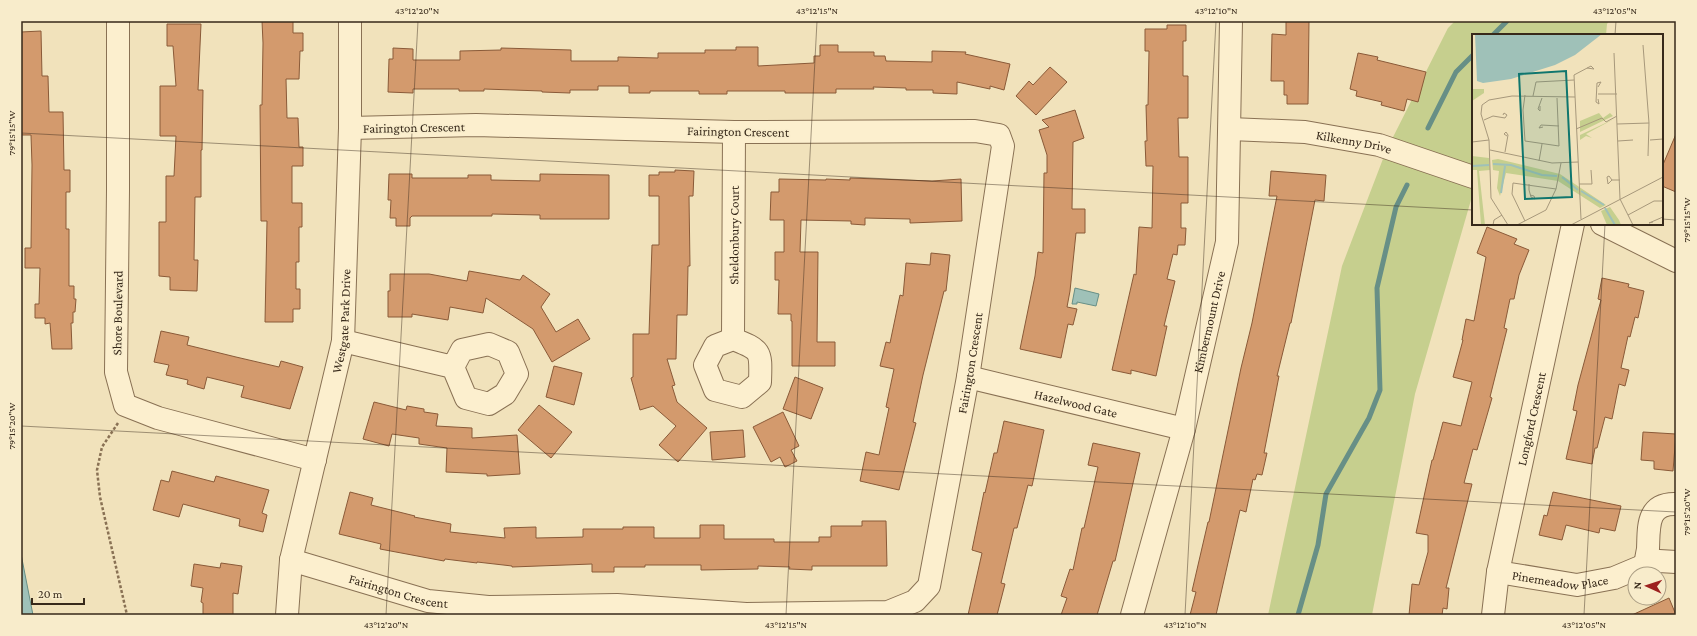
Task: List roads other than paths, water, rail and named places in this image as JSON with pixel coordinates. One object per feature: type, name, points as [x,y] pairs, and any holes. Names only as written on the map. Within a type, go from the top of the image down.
[{"type":"street","name":"Shore Boulevard","points":[[118,21],[116,372],[125,405],[158,418],[315,460]]},
{"type":"street","name":"Westgate Park Drive","points":[[287,615],[291,560],[343,341],[350,128],[350,21]]},
{"type":"street","name":"Kimbermount Drive","points":[[1132,615],[1184,429],[1227,242],[1231,21]]},
{"type":"street","name":"Fairington Crescent","points":[[291,560],[428,601],[488,607],[617,605],[746,614],[888,612],[915,601],[929,586],[968,377],[1003,146],[998,135],[976,131],[734,132],[476,125],[350,128]]},
{"type":"street","name":"Kilkenny Drive","points":[[1230,129],[1305,132],[1379,145],[1472,177]]},
{"type":"street","name":"Sheldonbury Court","points":[[732,340],[734,132]]},
{"type":"street","name":"Longford Crescent","points":[[1493,615],[1498,572],[1573,225]]},
{"type":"street","points":[[1604,225],[1676,261]]},
{"type":"street","points":[[343,341],[453,367]]},
{"type":"street","name":"Hazelwood Gate","points":[[968,377],[1184,429]]},
{"type":"street","points":[[1645,565],[1648,550],[1647,535],[1649,520],[1655,511],[1669,504],[1676,504]]},
{"type":"street","name":"Pinemeadow Place","points":[[1498,572],[1577,585],[1614,578],[1645,565],[1659,561],[1676,562]]},
{"type":"water","points":[[1075,288],[1099,294],[1096,306],[1077,302],[1077,304],[1072,304]]},
{"type":"water","points":[[21,554],[33,615],[21,615]]},
{"type":"waterway","points":[[1494,34],[1507,21]]},
{"type":"waterway","points":[[1428,128],[1456,72],[1472,56]]},
{"type":"waterway","points":[[1298,615],[1318,545],[1326,494],[1369,418],[1380,390],[1377,288],[1396,207],[1407,185]]}]
